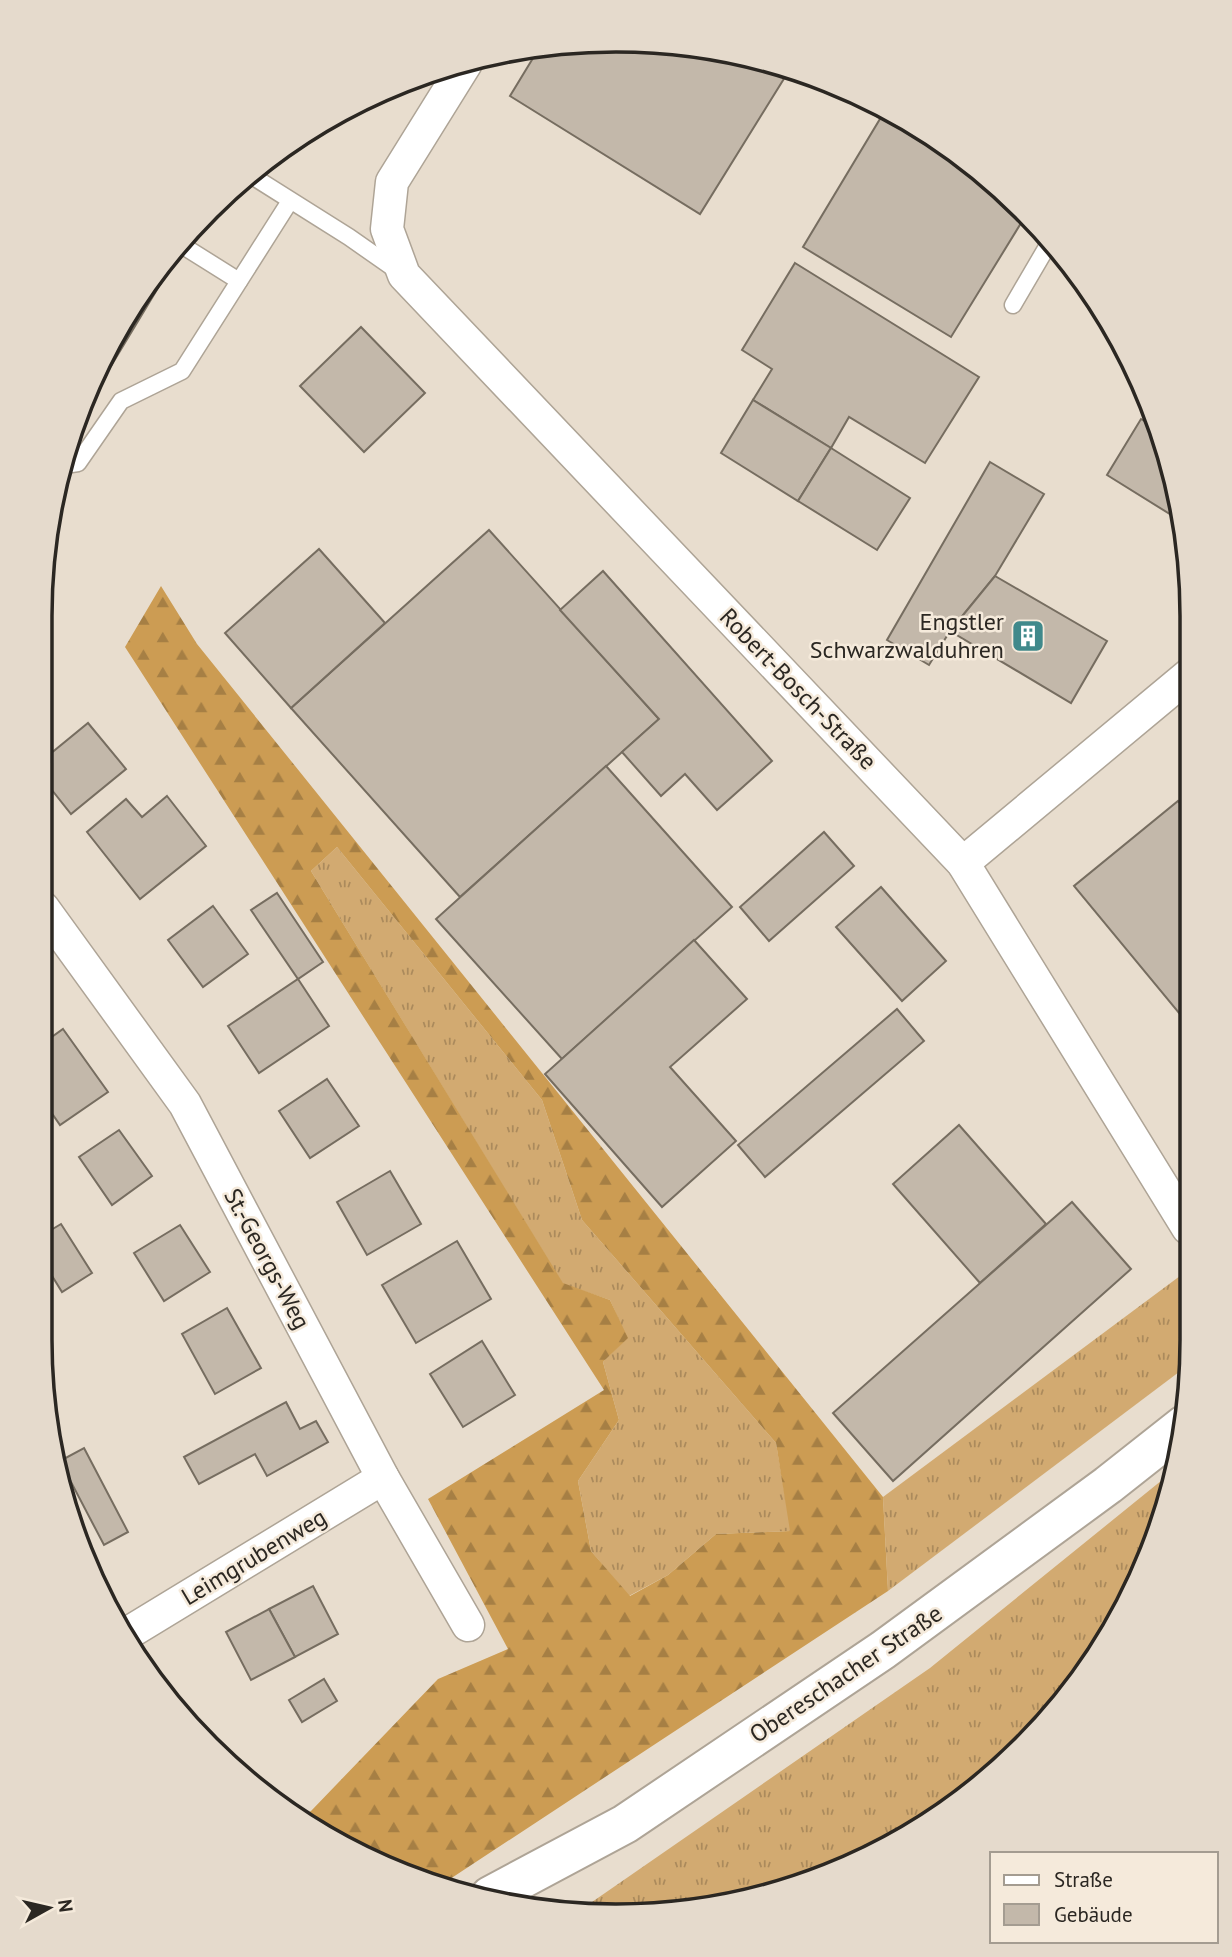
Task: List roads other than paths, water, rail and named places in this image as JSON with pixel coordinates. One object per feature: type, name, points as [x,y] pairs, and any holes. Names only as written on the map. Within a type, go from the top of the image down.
[{"type":"main road","name":"Obereschacher Straße","points":[[498,1892],[625,1824],[883,1650],[1172,1435]]},
{"type":"street","name":"Robert-Bosch-Straße","points":[[458,75],[392,182],[387,229],[404,275],[963,863],[1180,1215]]},
{"type":"street","points":[[963,863],[1180,682]]},
{"type":"street","name":"St.-Georgs-Weg","points":[[52,920],[185,1104],[383,1478],[468,1625]]},
{"type":"street","name":"Leimgrubenweg","points":[[133,1630],[383,1478]]},
{"type":"lane","points":[[259,180],[404,275]]},
{"type":"lane","points":[[74,464],[78,463],[121,401],[181,371],[290,201]]},
{"type":"lane","points":[[188,249],[239,281]]},
{"type":"lane","points":[[1013,305],[1045,250]]},
{"type":"place","name":"Engstler Schwarzwalduhren","points":[[1028,636]]}]
